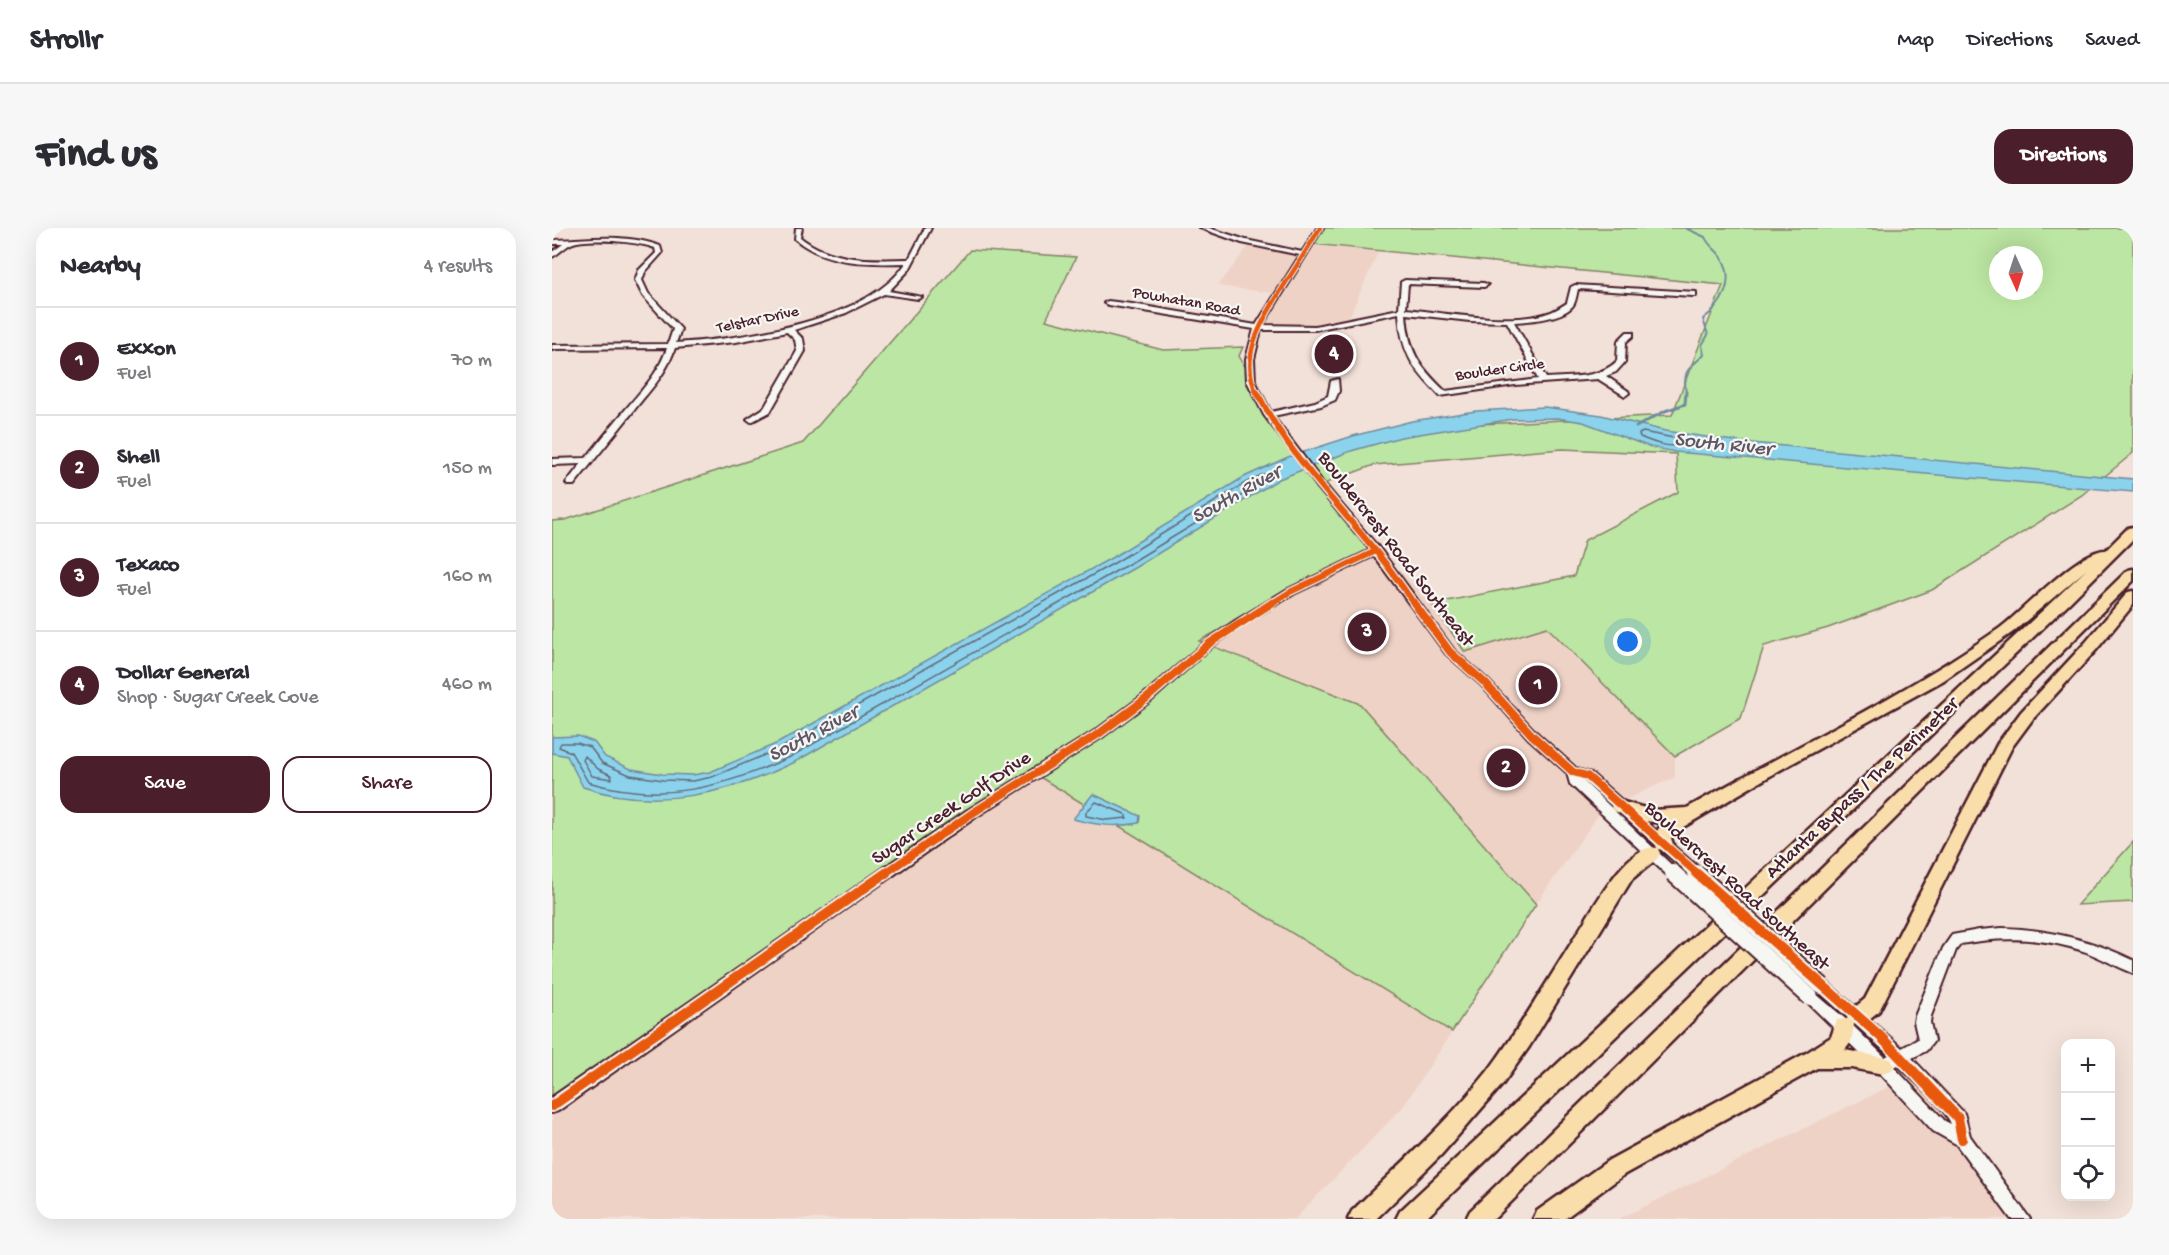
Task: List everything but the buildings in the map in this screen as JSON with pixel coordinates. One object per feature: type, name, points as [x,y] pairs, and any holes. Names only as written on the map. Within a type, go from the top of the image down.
[{"type":"highway","points":[[1360,1219],[1456,1124],[1494,1079],[1521,1041],[1625,874],[1658,849],[1666,829],[1774,766],[1938,677],[2008,629],[2080,567],[2126,538]]},
{"type":"highway","name":"Atlanta Bypass / The Perimeter","points":[[1408,1219],[2065,599],[2126,538]]},
{"type":"highway","name":"Atlanta Bypass / The Perimeter","points":[[1478,1219],[2133,573]]},
{"type":"highway","points":[[1545,1219],[1617,1167],[1814,1059],[1840,1042],[1851,1022],[1875,1000],[2017,726],[2104,631],[2133,594]]},
{"type":"highway","points":[[1620,807],[1642,816],[1656,817],[1693,813]]},
{"type":"highway","points":[[1814,1059],[1892,1061]]},
{"type":"street","points":[[799,228],[797,238],[801,242],[829,254],[862,261],[910,261]]},
{"type":"street","name":"Telstar Drive","points":[[552,346],[671,346],[725,343],[790,330],[824,319],[883,292],[896,282],[928,228]]},
{"type":"street","points":[[1203,228],[1244,242],[1303,254]]},
{"type":"street","name":"Bouldercrest Road Southeast","points":[[1320,228],[1258,328],[1250,359],[1251,381],[1268,415],[1321,486],[1376,551],[1449,652],[1485,683],[1533,735],[1573,772],[1587,776],[1620,807],[1658,849],[1673,873],[1810,997],[1851,1022]]},
{"type":"street","points":[[552,242],[632,241],[658,246],[658,253],[640,274],[640,291],[672,319],[677,329],[653,384],[571,483]]},
{"type":"street","points":[[552,255],[570,242]]},
{"type":"street","points":[[1401,311],[1405,282],[1484,285]]},
{"type":"street","name":"Powhatan Road","points":[[1108,303],[1170,312],[1240,327],[1314,328],[1366,316],[1401,311],[1510,321],[1538,317],[1561,310],[1573,300],[1575,287],[1693,294]]},
{"type":"street","points":[[883,292],[918,297]]},
{"type":"street","name":"Boulder Circle","points":[[1401,311],[1416,366],[1443,394],[1543,380],[1600,376]]},
{"type":"street","points":[[1510,321],[1543,380]]},
{"type":"street","points":[[751,419],[767,410],[801,351],[799,339],[790,330]]},
{"type":"street","points":[[1600,376],[1613,370],[1622,362],[1622,342],[1630,334]]},
{"type":"street","points":[[1600,376],[1625,393]]},
{"type":"street","points":[[1268,415],[1318,404],[1332,398],[1335,381]]},
{"type":"street","points":[[552,462],[588,461]]},
{"type":"street","name":"Sugar Creek Golf Drive","points":[[552,1106],[971,814],[1100,733],[1147,698],[1210,643],[1239,623],[1290,592],[1376,551]]},
{"type":"street","name":"Bouldercrest Road Southeast","points":[[1573,772],[1574,781],[1658,849],[1688,866],[1822,986],[1851,1022],[1892,1061],[1939,1126],[1962,1139],[2021,1219]]},
{"type":"street","points":[[1892,1061],[1920,1047],[1926,1041],[1923,1016],[1950,948],[1957,939],[1993,934],[2030,935],[2064,940],[2099,950],[2133,967]]},
{"type":"shaded area","points":[[1250,244],[1305,254],[1312,244],[1379,250],[1347,322],[1312,329],[1260,329],[1279,294],[1218,286]]},
{"type":"shaded area","points":[[1376,546],[1432,604],[1465,652],[1547,627],[1675,756],[1675,777],[1601,811],[1536,904],[1360,704],[1198,641]]},
{"type":"shaded area","points":[[1035,774],[1452,1032],[1402,1108],[1295,1219],[552,1219],[552,1106]]},
{"type":"shaded area","points":[[1909,1077],[1946,1098],[2014,1219],[1619,1219]]},
{"type":"green space","points":[[1323,228],[2133,228],[2133,453],[2082,495],[1932,590],[1828,628],[1764,646],[1741,718],[1675,756],[1547,627],[1465,652],[1432,604],[1574,576],[1585,540],[1678,492],[1676,454],[1562,449],[1374,465],[1326,483],[1376,546],[1199,641],[1360,704],[1536,904],[1452,1032],[1035,774],[552,1106],[552,521],[565,520],[803,443],[970,250],[1076,257],[1046,320],[1163,350],[1243,347],[1239,356],[1295,455],[1394,428],[1672,415],[1723,285],[1312,244]]},
{"type":"green space","points":[[2133,842],[2133,902],[2077,905]]},
{"type":"water","name":"South River","points":[[1545,407],[1601,415],[1665,431],[1741,442],[2133,479],[2133,492],[1675,452],[1650,447],[1583,422],[1557,418],[1513,419],[1401,437],[1351,451],[1279,479],[1136,567],[793,763],[768,774],[717,791],[690,796],[636,798],[583,787],[567,756],[552,753],[552,737],[578,736],[594,742],[605,757],[631,769],[662,774],[693,775],[710,772],[778,743],[1113,557],[1244,477],[1288,457],[1353,436],[1412,421],[1476,411]]},
{"type":"water","points":[[1093,794],[1140,816],[1139,823],[1106,825],[1073,819]]},
{"type":"waterway","points":[[1685,228],[1705,237],[1721,257],[1728,277],[1721,300],[1703,319],[1708,335],[1702,345],[1704,355],[1686,375],[1686,393]]},
{"type":"waterway","points":[[1636,427],[1665,411],[1685,404],[1686,393]]},
{"type":"cycle path","points":[[1320,228],[1258,328],[1250,359],[1251,381],[1268,415],[1321,486],[1376,551],[1450,652],[1485,683],[1532,735],[1573,772],[1587,776],[1880,1036],[1958,1118],[1962,1139]]},
{"type":"cycle path","points":[[552,1106],[971,814],[1100,733],[1147,698],[1210,643],[1239,623],[1290,592],[1376,551]]},
{"type":"place","name":"Dollar General","points":[[1334,354]]},
{"type":"place","name":"Texaco","points":[[1367,632]]},
{"type":"place","name":"Exxon","points":[[1538,685]]},
{"type":"place","name":"Shell","points":[[1506,768]]}]
